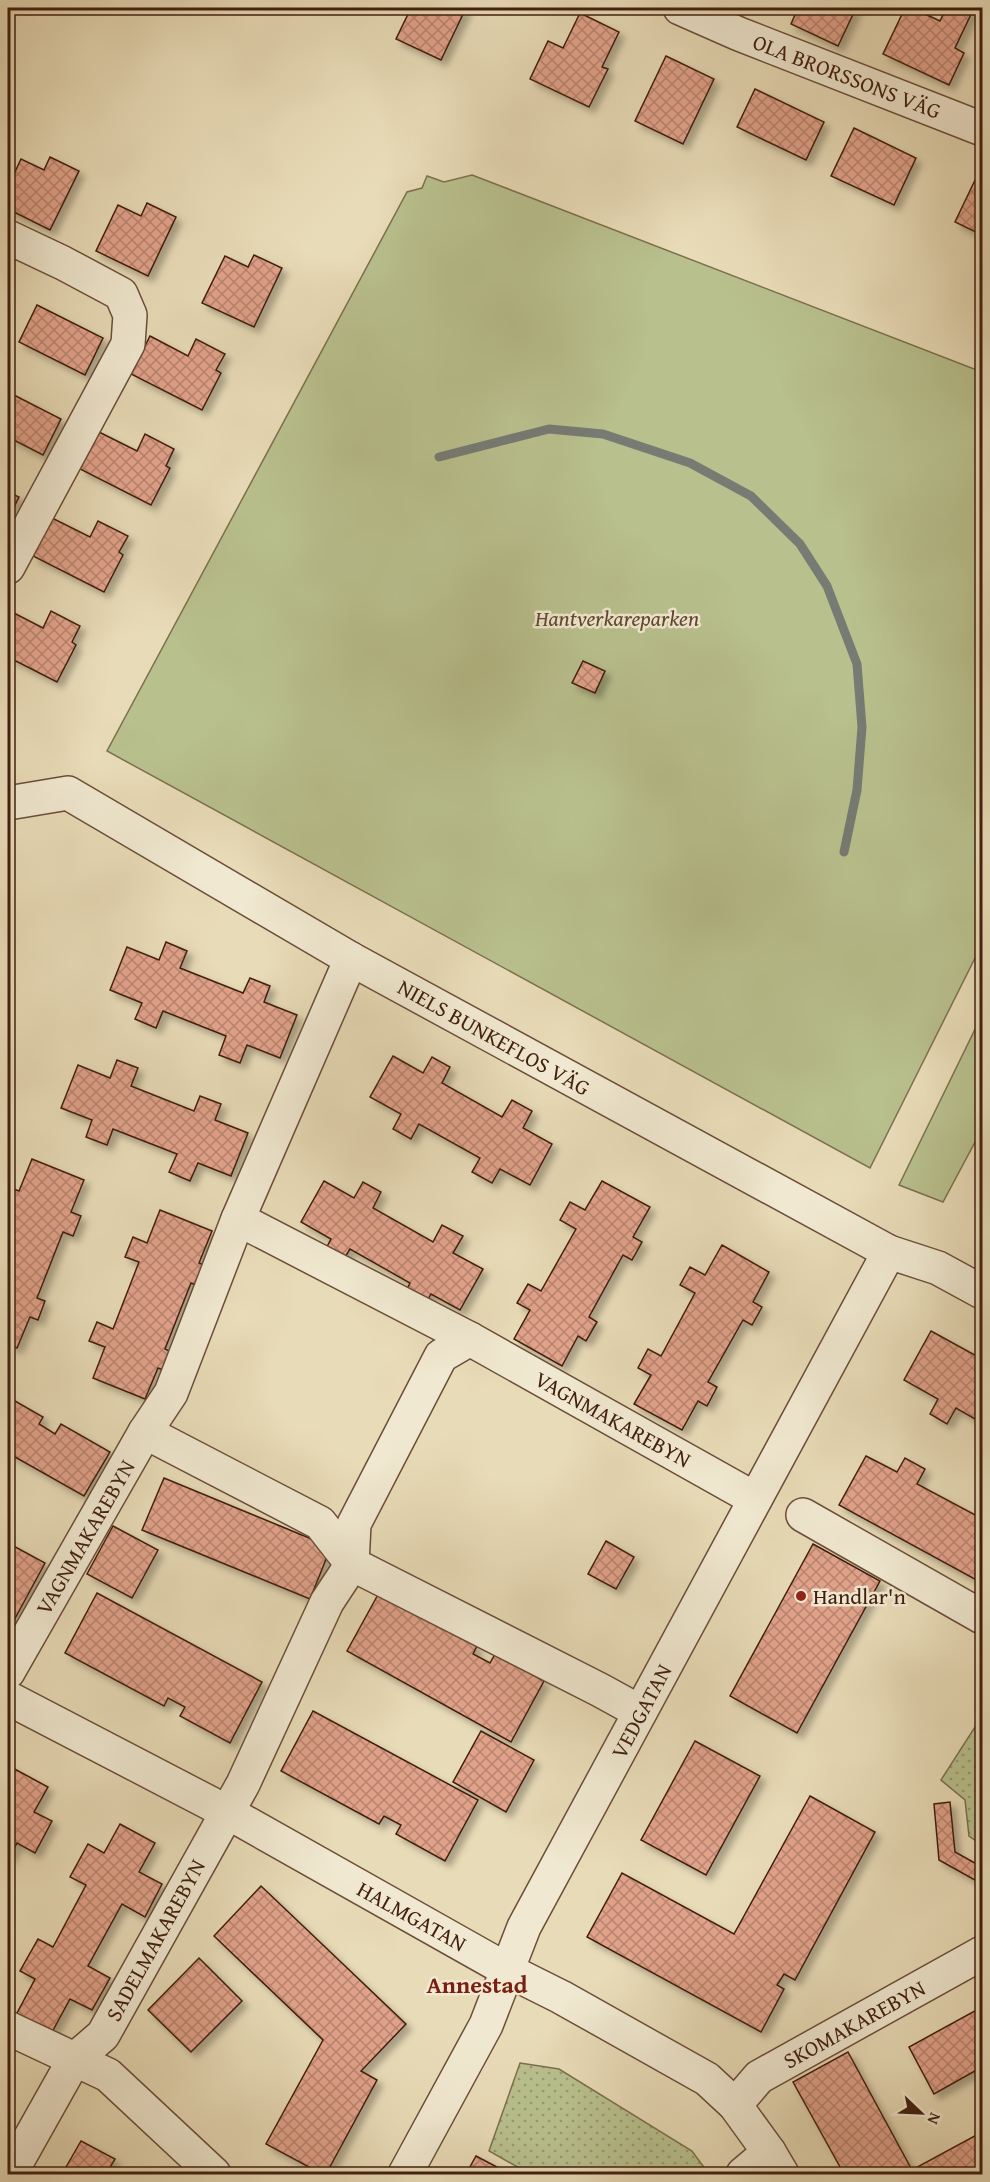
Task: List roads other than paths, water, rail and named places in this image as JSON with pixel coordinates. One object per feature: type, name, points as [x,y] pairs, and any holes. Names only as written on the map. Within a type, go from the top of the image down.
[{"type":"street","name":"OLA BRORSSONS VÄG","points":[[680,8],[739,34],[982,129]]},
{"type":"street","points":[[8,237],[121,294],[130,315],[128,344],[8,567]]},
{"type":"street","name":"NIELS BUNKEFLOS VÄG","points":[[8,803],[68,793],[351,959],[889,1252],[938,1268],[982,1292]]},
{"type":"street","name":"VAGNMAKAREBYN","points":[[8,1672],[145,1432],[171,1393],[238,1219],[351,959]]},
{"type":"street","name":"VAGNMAKAREBYN","points":[[238,1219],[470,1339],[755,1499]]},
{"type":"street","name":"VEDGATAN","points":[[405,2175],[486,2025],[509,1971],[524,1927],[889,1252]]},
{"type":"street","points":[[227,1812],[243,1784],[327,1602],[352,1564],[354,1524],[441,1356],[470,1339]]},
{"type":"street","name":"VAGNMAKAREBYN","points":[[145,1432],[320,1522],[352,1564],[640,1712]]},
{"type":"street","points":[[803,1515],[982,1617]]},
{"type":"street","name":"HALMGATAN","points":[[8,1698],[227,1812],[509,1971],[561,1997],[707,2079],[735,2105],[775,2163]]},
{"type":"street","name":"SADELMAKAREBYN","points":[[10,2175],[74,2060],[103,2036],[227,1812]]},
{"type":"street","name":"SKOMAKAREBYN","points":[[735,2105],[759,2077],[982,1953]]},
{"type":"street","points":[[8,2028],[108,2075],[214,2175]]},
{"type":"street","points":[[743,2175],[775,2163]]},
{"type":"waterway","points":[[439,457],[549,429],[603,434],[690,463],[751,496],[800,544],[827,586],[857,664],[862,727],[857,790],[844,852]]},
{"type":"place","name":"Handlar'n","points":[[801,1596]]},
{"type":"district","name":"Annestad","points":[[477,1984]]},
{"type":"park label","name":"Hantverkareparken","points":[[617,618]]}]
